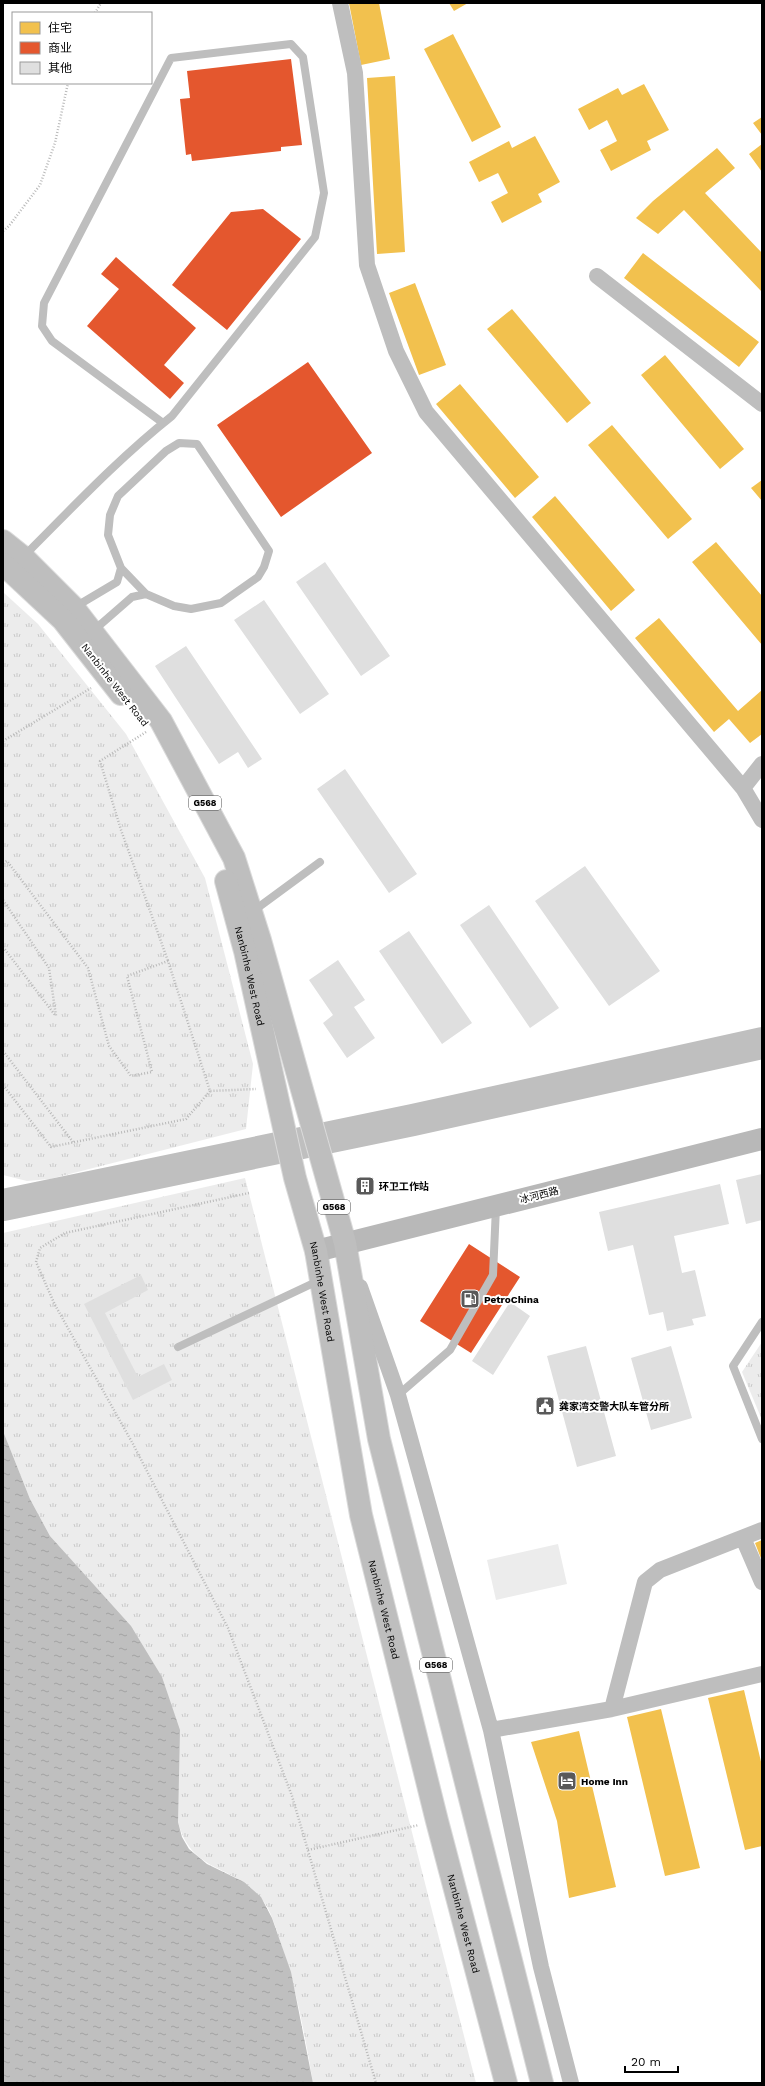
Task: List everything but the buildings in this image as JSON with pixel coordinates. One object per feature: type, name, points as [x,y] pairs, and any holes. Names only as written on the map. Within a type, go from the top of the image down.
[{"type":"highway","name":"Nanbinhe West Road","points":[[3,541],[13,561],[63,620],[150,730],[221,863],[245,951],[295,1178],[316,1251],[361,1515],[437,1821],[506,2083]]},
{"type":"highway","name":"Nanbinhe West Road","points":[[13,561],[73,607],[161,721],[234,858],[345,1243],[379,1439],[542,2083]]},
{"type":"main road","name":"冰河西路","points":[[316,1251],[762,1139]]},
{"type":"street","points":[[340,3],[355,73],[368,265],[396,351],[426,412],[743,788],[762,820]]},
{"type":"street","points":[[597,276],[762,404]]},
{"type":"street","points":[[743,788],[762,764]]},
{"type":"street","name":"Nanbinhe West Road","points":[[345,1243],[398,1395],[491,1730],[541,1967],[571,2083]]},
{"type":"street","points":[[612,1709],[645,1582],[660,1570],[762,1530]]},
{"type":"street","points":[[742,1538],[762,1582]]},
{"type":"street","points":[[491,1730],[612,1709],[762,1674]]},
{"type":"lane","points":[[13,561],[139,442],[172,416],[315,237],[324,193],[303,57],[291,44],[171,58],[44,303],[42,326],[52,341],[163,423]]},
{"type":"lane","points":[[178,443],[197,444],[269,551],[264,566],[258,577],[221,603],[191,609],[174,606],[146,594],[122,568],[108,535],[110,515],[118,496],[166,451],[178,443]]},
{"type":"lane","points":[[73,607],[118,582],[122,568]]},
{"type":"lane","points":[[92,631],[132,597],[146,594]]},
{"type":"lane","points":[[251,913],[320,862]]},
{"type":"lane","points":[[398,1395],[450,1350],[493,1275],[496,1206]]},
{"type":"lane","points":[[178,1347],[321,1280]]},
{"type":"lane","points":[[762,1322],[733,1366],[762,1439]]},
{"type":"path","points":[[96,12],[101,3]]},
{"type":"path","points":[[3,231],[9,226],[40,185],[55,143],[68,84]]},
{"type":"path","points":[[3,741],[109,678]]},
{"type":"path","points":[[150,730],[100,761],[121,830],[168,961],[210,1091]]},
{"type":"path","points":[[3,863],[7,861],[88,968],[109,1046],[131,1076],[152,1072],[128,976],[168,961]]},
{"type":"path","points":[[3,900],[49,968],[56,1016],[3,947]]},
{"type":"path","points":[[3,1051],[73,1142]]},
{"type":"path","points":[[3,1085],[51,1147],[186,1119],[210,1091],[274,1088]]},
{"type":"path","points":[[249,1193],[65,1233],[40,1248],[36,1262],[55,1305],[132,1444],[228,1628],[292,1796],[376,2083]]},
{"type":"path","points":[[308,1850],[437,1821]]},
{"type":"green space","points":[[3,592],[38,624],[126,734],[205,878],[253,1064],[246,1129],[50,1179],[27,1181],[3,1175]]},
{"type":"green space","points":[[245,1178],[476,2083],[313,2083],[295,1993],[286,1958],[270,1912],[260,1897],[249,1886],[202,1860],[184,1839],[79,1569],[50,1536],[30,1499],[3,1431],[3,1233]]},
{"type":"green space","points":[[762,1342],[762,1420],[742,1372]]},
{"type":"green space","points":[[558,1544],[567,1584],[496,1600],[487,1560]]},
{"type":"water","points":[[3,1431],[30,1499],[50,1536],[131,1626],[162,1677],[180,1730],[178,1822],[182,1837],[189,1849],[207,1864],[244,1882],[261,1897],[272,1918],[291,1972],[313,2083],[3,2083]]},
{"type":"waterway","points":[[3,1205],[413,1120],[762,1043]]},
{"type":"place","name":"环卫工作站","points":[[365,1186]]},
{"type":"place","name":"PetroChina","points":[[470,1299]]},
{"type":"place","name":"龚家湾交警大队车管分所","points":[[545,1406]]},
{"type":"place","name":"Home Inn","points":[[567,1781]]}]
